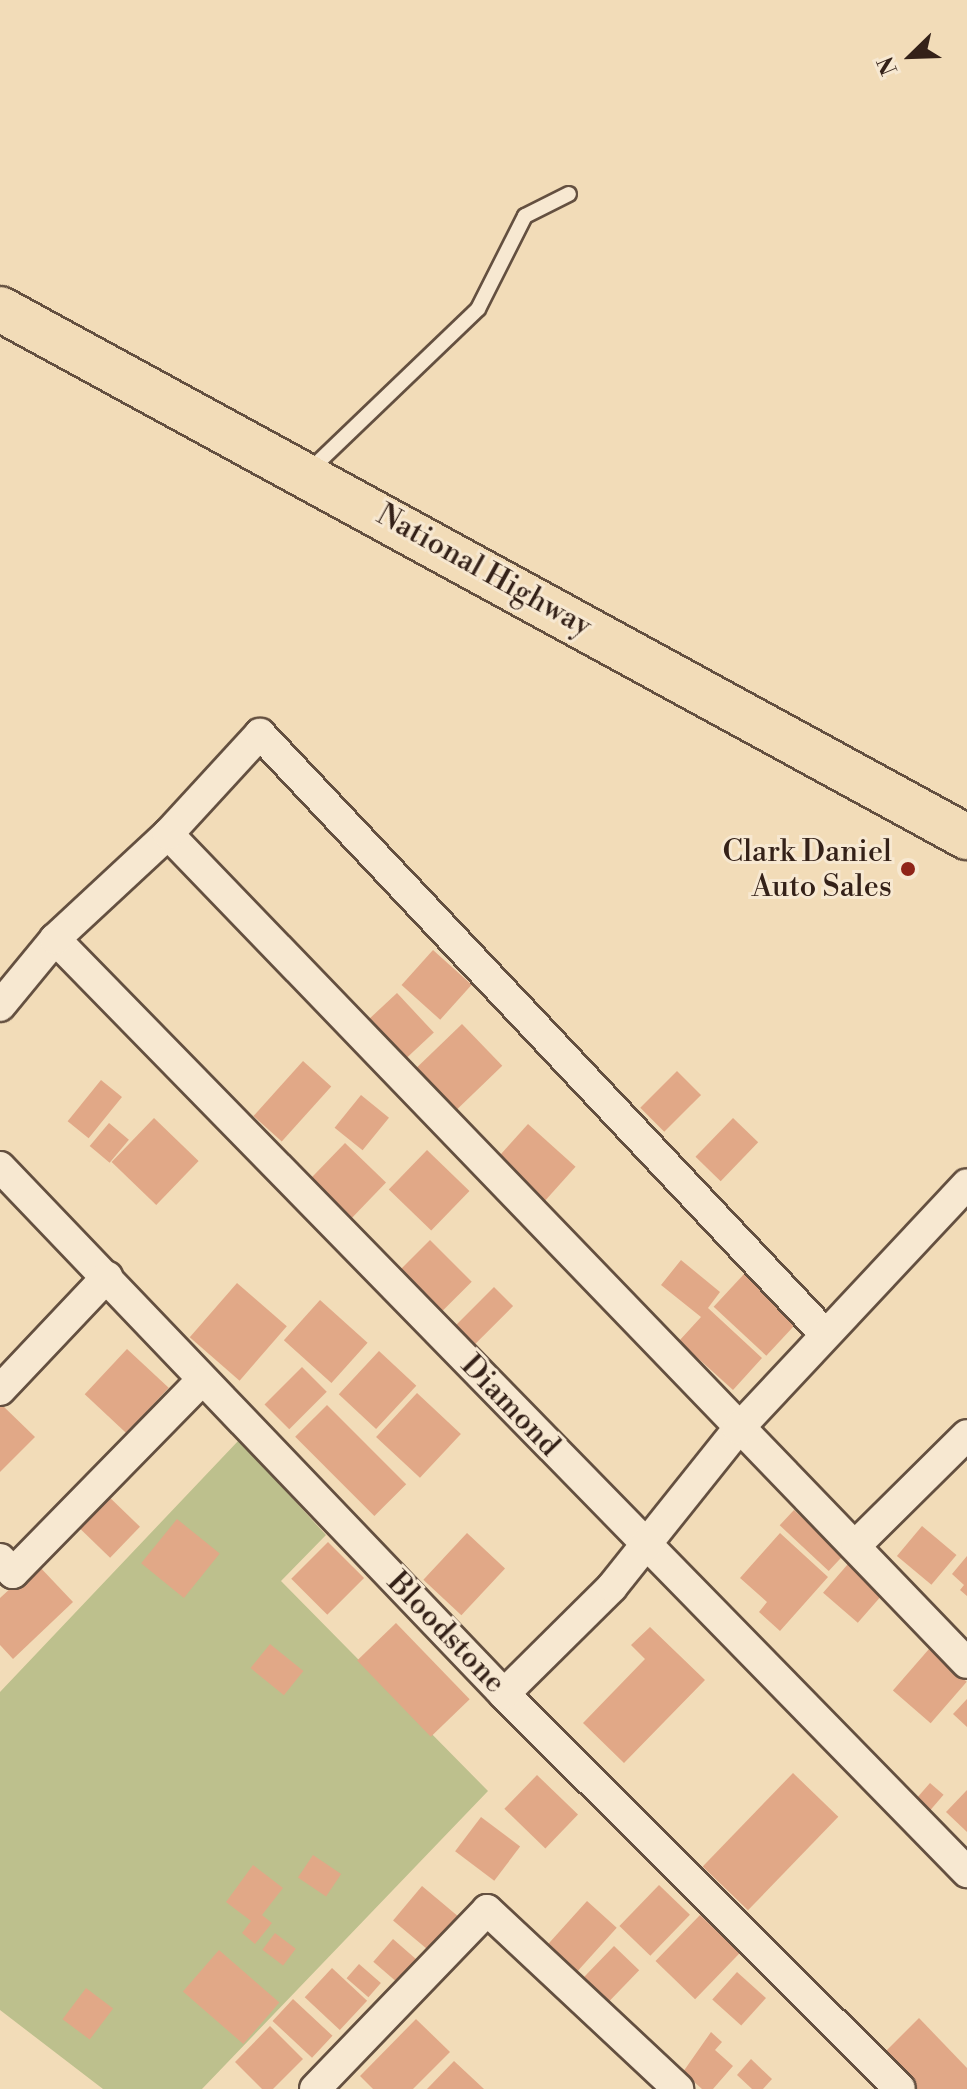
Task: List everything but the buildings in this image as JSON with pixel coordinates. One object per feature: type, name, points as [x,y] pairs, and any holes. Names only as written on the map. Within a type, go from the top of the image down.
[{"type":"main road","name":"National Highway","points":[[0,309],[967,837]]},
{"type":"street","points":[[0,1006],[55,939],[168,834],[260,734],[825,1334]]},
{"type":"street","points":[[168,834],[738,1429],[965,1656]]},
{"type":"street","name":"Diamond","points":[[55,939],[967,1872]]},
{"type":"street","name":"Bloodstone","points":[[0,1167],[504,1694],[900,2089]]},
{"type":"street","points":[[504,1694],[612,1587],[738,1429],[967,1184]]},
{"type":"street","points":[[0,1390],[107,1277]]},
{"type":"street","points":[[0,1559],[13,1573],[202,1380]]},
{"type":"street","points":[[856,1545],[967,1435]]},
{"type":"street","points":[[315,2089],[487,1910],[678,2089]]},
{"type":"lane","points":[[307,474],[478,309],[525,216],[569,194]]},
{"type":"green space","points":[[239,1440],[326,1535],[281,1581],[488,1791],[202,2089],[103,2089],[0,2010],[0,1692]]},
{"type":"place","name":"Clark Daniel Auto Sales","points":[[908,869]]}]
